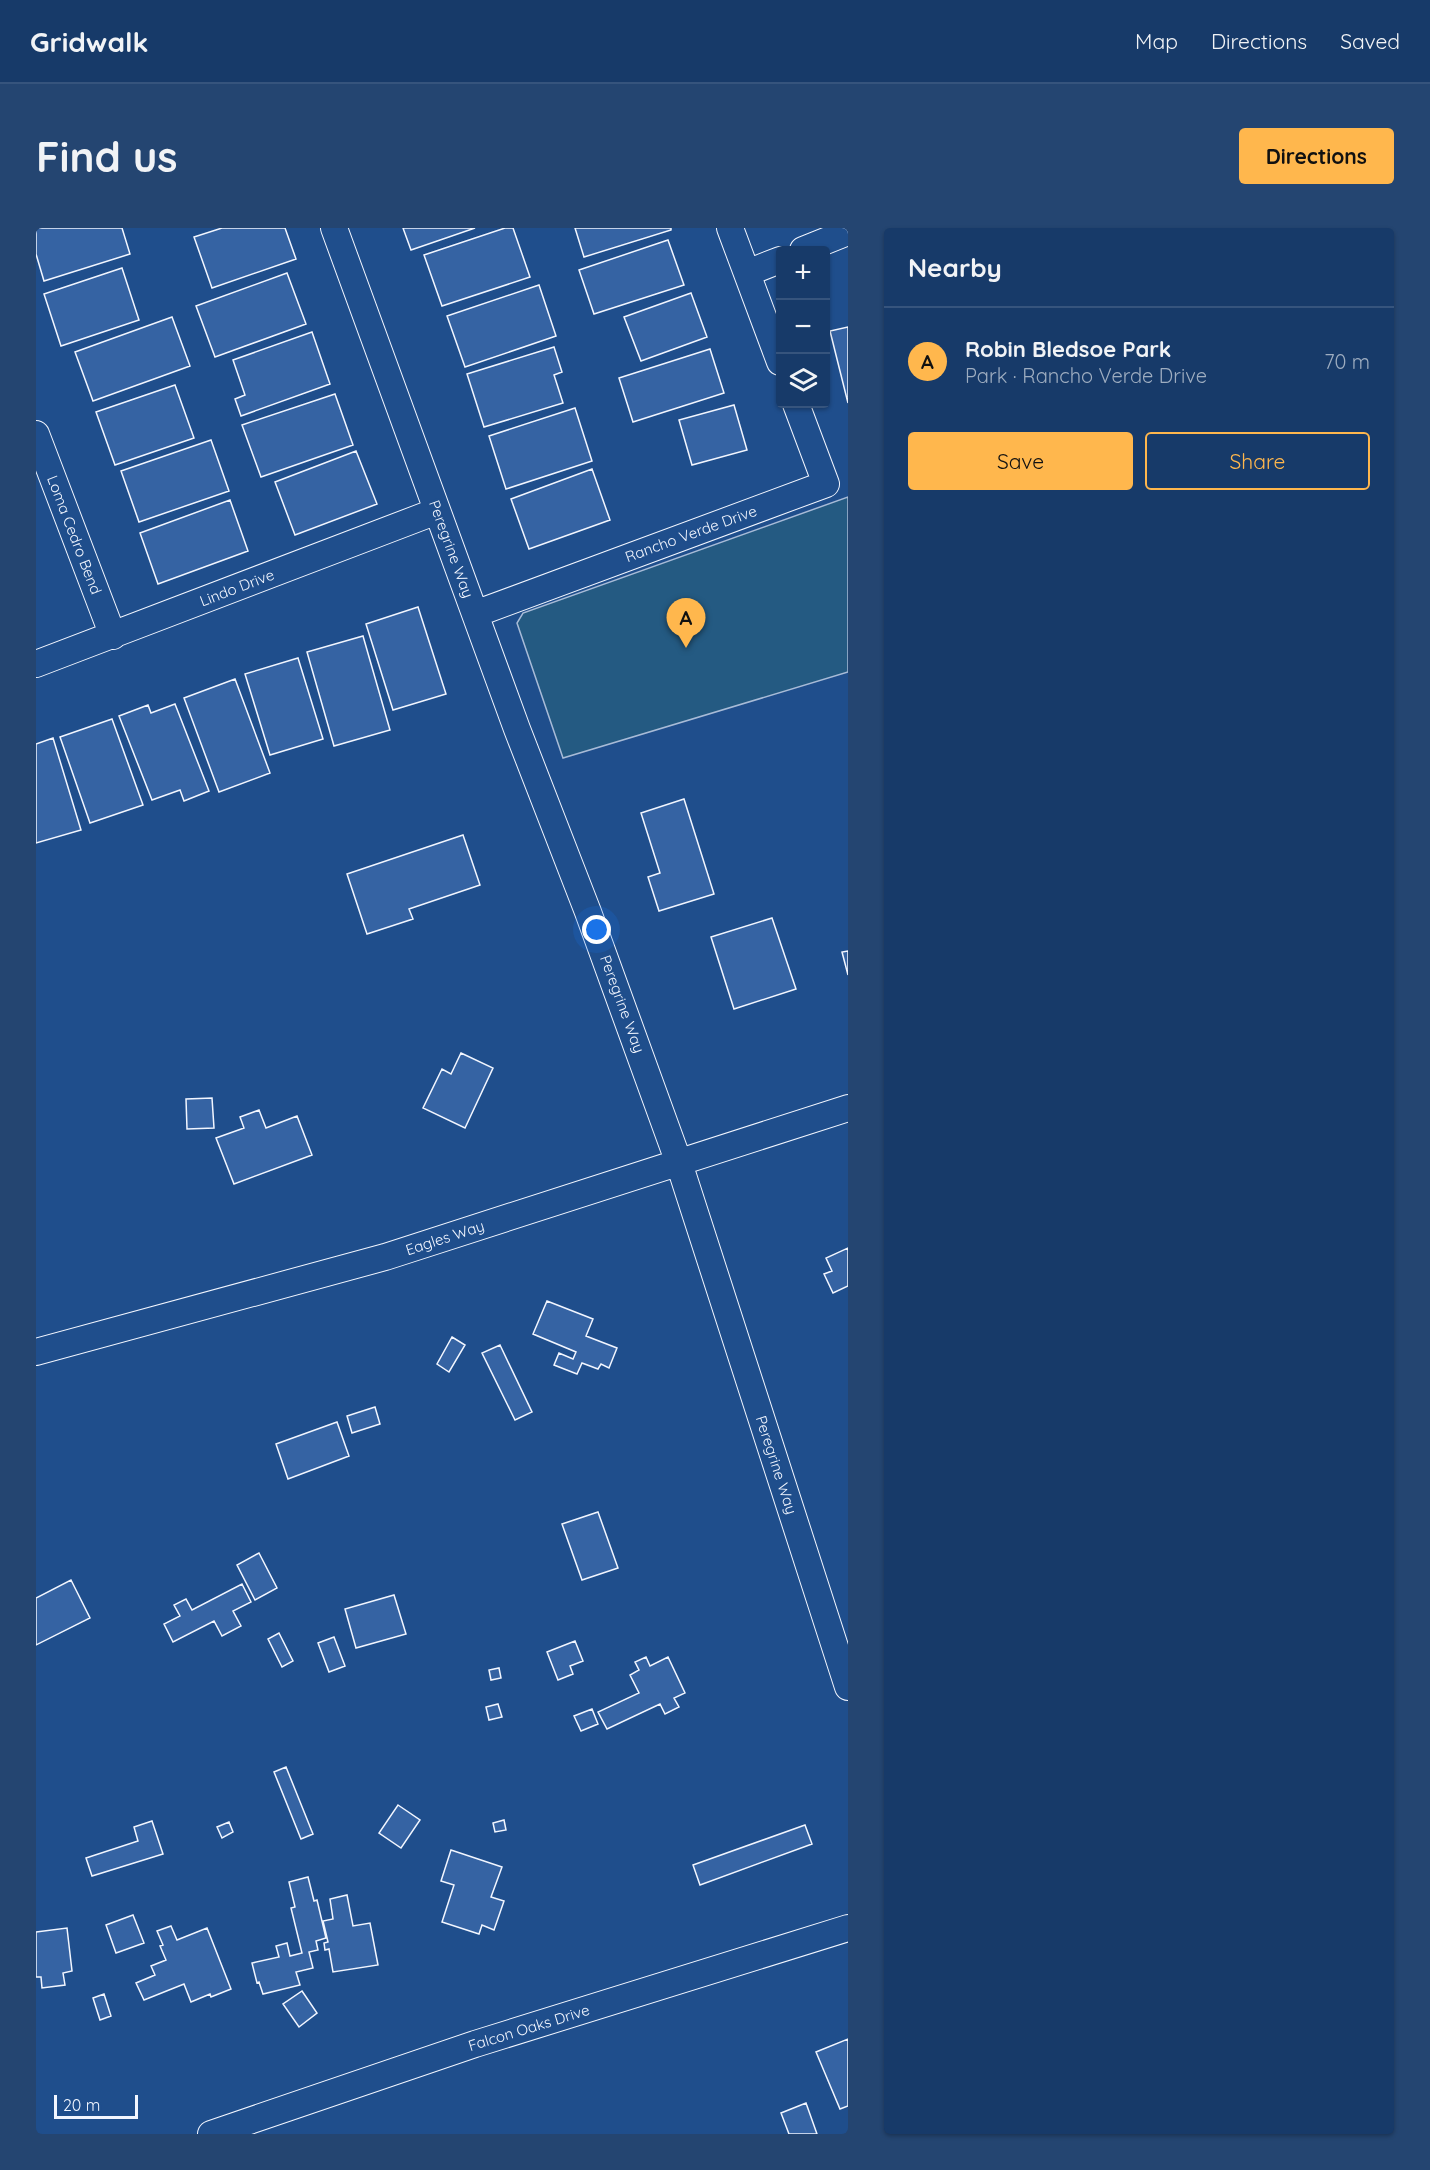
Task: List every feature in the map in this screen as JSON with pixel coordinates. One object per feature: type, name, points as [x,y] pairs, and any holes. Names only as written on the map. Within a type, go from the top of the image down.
[{"type":"street","name":"Peregrine Way","points":[[334,228],[679,1163],[848,1687]]},
{"type":"street","points":[[730,228],[777,354]]},
{"type":"street","points":[[813,246],[848,232]]},
{"type":"street","points":[[747,273],[776,262]]},
{"type":"street","name":"Rancho Verde Drive","points":[[475,614],[826,484],[798,408]]},
{"type":"street","name":"Loma Cedro Bend","points":[[36,434],[113,636]]},
{"type":"street","name":"Lindo Drive","points":[[36,664],[437,511]]},
{"type":"street","name":"Eagles Way","points":[[36,1352],[385,1257],[848,1108]]},
{"type":"street","name":"Falcon Oaks Drive","points":[[211,2134],[475,2044],[848,1928]]},
{"type":"shaded area","points":[[848,497],[848,672],[563,758],[517,623],[523,613]]},
{"type":"building","points":[[36,228],[122,228],[130,254],[44,281],[36,254]]},
{"type":"building","points":[[222,228],[285,228],[296,259],[212,288],[194,237]]},
{"type":"building","points":[[403,228],[475,228],[411,250]]},
{"type":"building","points":[[505,228],[513,228],[530,277],[442,306],[424,255]]},
{"type":"building","points":[[575,228],[671,228],[671,230],[584,257]]},
{"type":"building","points":[[668,240],[684,285],[594,314],[579,270]]},
{"type":"building","points":[[122,268],[139,320],[61,346],[44,294]]},
{"type":"building","points":[[287,273],[306,324],[215,357],[196,306]]},
{"type":"building","points":[[539,285],[556,336],[465,367],[447,316]]},
{"type":"building","points":[[691,293],[707,337],[641,361],[624,317]]},
{"type":"building","points":[[172,317],[190,366],[93,401],[75,352]]},
{"type":"building","points":[[848,327],[848,403],[830,331]]},
{"type":"building","points":[[312,332],[330,384],[241,416],[235,399],[245,395],[233,360]]},
{"type":"building","points":[[554,347],[562,372],[554,375],[563,403],[484,427],[467,374]]},
{"type":"building","points":[[710,349],[724,393],[633,422],[619,378]]},
{"type":"building","points":[[175,385],[194,438],[115,465],[96,412]]},
{"type":"building","points":[[335,394],[353,445],[261,477],[242,425]]},
{"type":"building","points":[[734,405],[747,450],[692,465],[679,420]]},
{"type":"building","points":[[575,408],[592,461],[506,489],[489,436]]},
{"type":"building","points":[[211,440],[229,491],[139,522],[121,471]]},
{"type":"building","points":[[356,451],[377,504],[295,535],[275,482]]},
{"type":"building","points":[[592,469],[610,520],[529,549],[511,499]]},
{"type":"building","points":[[230,500],[248,551],[158,584],[140,533]]},
{"type":"building","points":[[418,607],[446,694],[393,710],[366,624]]},
{"type":"building","points":[[363,636],[390,730],[334,746],[307,652]]},
{"type":"building","points":[[298,658],[323,739],[270,755],[245,674]]},
{"type":"building","points":[[235,679],[270,773],[219,792],[184,698]]},
{"type":"building","points":[[175,704],[209,791],[184,801],[180,790],[152,800],[119,716],[148,705],[151,713]]},
{"type":"building","points":[[112,719],[143,805],[90,823],[60,737]]},
{"type":"building","points":[[53,738],[81,830],[36,843],[36,744]]},
{"type":"building","points":[[684,799],[714,894],[659,911],[648,877],[660,873],[641,813]]},
{"type":"building","points":[[463,835],[480,885],[409,909],[413,919],[367,934],[347,874]]},
{"type":"building","points":[[772,918],[796,989],[734,1009],[711,937]]},
{"type":"building","points":[[848,951],[848,975],[842,952]]},
{"type":"building","points":[[461,1053],[493,1068],[465,1128],[423,1108],[442,1069],[451,1074]]},
{"type":"building","points":[[212,1098],[214,1128],[187,1129],[186,1099]]},
{"type":"building","points":[[259,1110],[266,1128],[297,1116],[312,1155],[234,1184],[216,1138],[244,1128],[240,1117]]},
{"type":"building","points":[[848,1248],[848,1286],[833,1293],[824,1274],[832,1271],[826,1258]]},
{"type":"building","points":[[547,1301],[593,1319],[586,1336],[617,1348],[609,1368],[601,1364],[598,1369],[582,1363],[577,1374],[554,1365],[559,1353],[573,1359],[576,1352],[533,1334]]},
{"type":"building","points":[[452,1337],[465,1345],[449,1372],[437,1364]]},
{"type":"building","points":[[500,1345],[532,1412],[515,1420],[482,1353]]},
{"type":"building","points":[[375,1407],[380,1424],[352,1433],[347,1416]]},
{"type":"building","points":[[337,1422],[349,1456],[288,1479],[276,1444]]},
{"type":"building","points":[[598,1512],[618,1568],[582,1580],[562,1524]]},
{"type":"building","points":[[259,1553],[277,1588],[255,1600],[237,1565]]},
{"type":"building","points":[[71,1580],[90,1618],[36,1645],[36,1598]]},
{"type":"building","points":[[242,1584],[251,1602],[233,1611],[241,1626],[222,1636],[214,1621],[173,1642],[164,1624],[180,1616],[174,1605],[186,1599],[192,1610]]},
{"type":"building","points":[[394,1595],[406,1634],[356,1648],[345,1609]]},
{"type":"building","points":[[279,1633],[293,1661],[282,1667],[268,1639]]},
{"type":"building","points":[[334,1637],[345,1666],[329,1672],[318,1643]]},
{"type":"building","points":[[575,1641],[583,1661],[570,1666],[573,1674],[558,1680],[547,1652]]},
{"type":"building","points":[[646,1657],[650,1666],[668,1657],[685,1693],[674,1698],[679,1707],[665,1714],[660,1704],[607,1729],[598,1712],[639,1693],[630,1675],[639,1670],[635,1662]]},
{"type":"building","points":[[499,1668],[501,1678],[491,1680],[489,1670]]},
{"type":"building","points":[[498,1704],[502,1717],[489,1720],[486,1707]]},
{"type":"building","points":[[592,1709],[598,1724],[581,1731],[574,1716]]},
{"type":"building","points":[[286,1767],[313,1834],[301,1839],[274,1772]]},
{"type":"building","points":[[398,1805],[420,1820],[401,1848],[379,1833]]},
{"type":"building","points":[[504,1820],[506,1830],[495,1832],[493,1823]]},
{"type":"building","points":[[152,1821],[163,1854],[92,1876],[86,1858],[138,1841],[134,1827]]},
{"type":"building","points":[[229,1822],[233,1832],[222,1838],[217,1827]]},
{"type":"building","points":[[805,1825],[812,1844],[700,1885],[693,1865]]},
{"type":"building","points":[[451,1850],[502,1867],[491,1897],[504,1901],[494,1930],[482,1925],[479,1934],[442,1922],[454,1885],[441,1881]]},
{"type":"building","points":[[308,1877],[314,1901],[317,1900],[326,1938],[316,1941],[318,1950],[309,1952],[313,1968],[296,1972],[300,1985],[263,1994],[259,1982],[257,1983],[252,1963],[279,1957],[276,1946],[287,1943],[290,1956],[302,1953],[291,1908],[295,1907],[289,1882]]},
{"type":"building","points":[[347,1895],[353,1926],[370,1923],[378,1965],[333,1972],[329,1949],[325,1950],[324,1943],[328,1942],[323,1921],[333,1919],[330,1899]]},
{"type":"building","points":[[133,1915],[144,1943],[116,1953],[106,1925]]},
{"type":"building","points":[[171,1926],[177,1940],[207,1928],[231,1989],[191,2002],[184,1984],[144,2000],[136,1983],[155,1975],[151,1966],[166,1960],[157,1931]]},
{"type":"building","points":[[67,1928],[72,1971],[63,1973],[65,1985],[42,1988],[41,1977],[36,1977],[36,1932]]},
{"type":"building","points":[[302,1991],[317,2013],[299,2027],[283,2004]]},
{"type":"building","points":[[104,1994],[111,2016],[100,2020],[93,1998]]},
{"type":"building","points":[[848,2039],[848,2106],[840,2109],[816,2052]]},
{"type":"building","points":[[806,2103],[817,2134],[789,2134],[781,2113]]},
{"type":"place","name":"Robin Bledsoe Park","points":[[686,648]]}]
